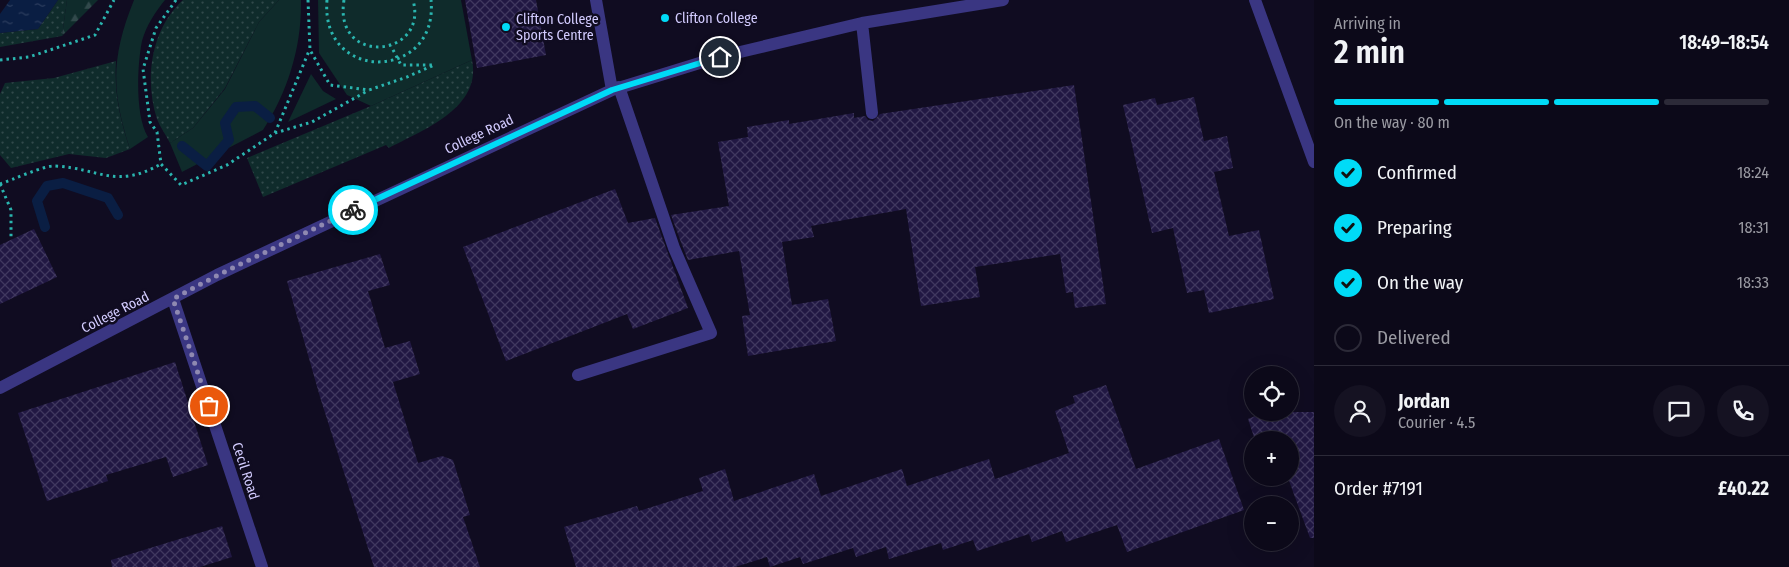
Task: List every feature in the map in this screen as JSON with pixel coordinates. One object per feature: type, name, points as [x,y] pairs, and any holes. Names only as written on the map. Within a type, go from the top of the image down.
[{"type":"street","points":[[578,375],[711,333],[674,248],[615,89],[596,0]]},
{"type":"street","name":"College Road","points":[[0,388],[235,266],[615,89],[720,57],[862,23],[973,2],[1004,0]]},
{"type":"street","points":[[1255,0],[1314,162]]},
{"type":"street","points":[[862,23],[872,113]]},
{"type":"street","name":"Cecil Road","points":[[173,299],[262,567]]},
{"type":"path","points":[[0,60],[29,57],[95,35],[114,0]]},
{"type":"path","points":[[176,0],[156,28],[142,69],[150,122],[157,132],[161,164],[181,185],[227,166],[275,133],[312,122],[369,90],[407,77],[434,65],[401,65],[396,59],[391,46]]},
{"type":"path","points":[[275,133],[310,50],[308,0]]},
{"type":"path","points":[[327,0],[326,18],[332,34],[342,48],[356,58],[372,63],[405,56],[418,45],[428,31],[432,14],[431,0]]},
{"type":"path","points":[[344,0],[342,11],[344,23],[349,33],[357,42],[368,47],[380,48],[391,46],[402,40],[410,31],[414,19],[413,0]]},
{"type":"path","points":[[310,50],[330,85],[369,90]]},
{"type":"path","points":[[10,240],[11,210],[0,184],[54,166],[116,178],[150,171],[161,164]]},
{"type":"green space","points":[[58,0],[67,0],[62,36],[0,47],[0,33],[38,29]]},
{"type":"green space","points":[[67,0],[98,0],[62,36]]},
{"type":"green space","points":[[134,0],[165,0],[146,30],[140,51],[138,77],[139,104],[148,137],[130,149],[119,109],[116,74],[121,39]]},
{"type":"green space","points":[[183,0],[279,0],[259,22],[225,88],[193,128],[170,143],[157,119],[153,104],[151,71],[157,40],[172,12]]},
{"type":"green space","points":[[279,0],[301,0],[301,17],[292,68],[272,115],[263,130],[182,172],[170,143],[193,128],[225,89],[259,22]]},
{"type":"green space","points":[[318,0],[461,0],[472,60],[371,106],[347,95],[319,53]]},
{"type":"green space","points":[[472,60],[473,77],[468,91],[459,104],[433,125],[389,148],[386,145],[263,197],[247,158],[371,106]]},
{"type":"green space","points":[[116,61],[116,84],[119,106],[130,149],[106,158],[69,154],[11,168],[0,155],[0,94],[5,83],[54,78]]},
{"type":"green space","points":[[311,74],[323,91],[336,99],[288,122]]},
{"type":"water","points":[[10,0],[58,0],[38,29],[0,33],[0,14]]},
{"type":"building","name":"Clifton College Sports Centre","points":[[465,0],[536,0],[546,55],[477,68]]},
{"type":"building","points":[[1074,85],[1106,304],[1075,308],[1073,292],[1066,293],[1060,254],[975,267],[980,297],[921,306],[906,209],[811,226],[814,237],[782,242],[792,305],[828,299],[836,341],[748,356],[742,316],[750,315],[739,251],[688,260],[671,215],[729,206],[718,142],[748,137],[747,127],[789,120],[789,124],[854,113],[854,118],[865,116],[868,120],[873,121],[880,114]]},
{"type":"building","points":[[1194,97],[1204,141],[1227,136],[1233,168],[1214,172],[1229,236],[1259,230],[1274,299],[1209,313],[1204,290],[1187,293],[1173,228],[1152,233],[1123,105],[1155,98],[1157,105]]},
{"type":"building","points":[[615,189],[628,223],[655,218],[688,308],[633,329],[627,314],[506,361],[463,247]]},
{"type":"building","points":[[34,229],[57,277],[0,304],[0,245]]},
{"type":"building","points":[[380,254],[390,285],[368,291],[385,348],[410,341],[420,374],[393,382],[418,463],[442,456],[453,460],[470,515],[463,517],[480,567],[374,567],[320,397],[287,281]]},
{"type":"building","points":[[175,362],[208,465],[173,477],[166,457],[106,475],[108,481],[47,501],[18,413]]},
{"type":"building","points":[[1106,385],[1136,469],[1219,439],[1244,510],[1127,552],[1117,525],[1066,542],[1062,531],[1032,542],[1029,534],[977,551],[973,540],[943,550],[941,543],[889,559],[886,547],[856,557],[853,548],[803,564],[800,557],[770,567],[767,557],[735,567],[576,567],[564,527],[637,506],[639,511],[703,491],[699,478],[725,469],[734,501],[814,474],[821,496],[902,469],[907,486],[989,459],[995,479],[1069,453],[1055,411],[1075,403],[1073,396]]},
{"type":"building","points":[[1299,412],[1314,412],[1314,538],[1310,538],[1299,508],[1299,496],[1295,496],[1291,486],[1299,486],[1299,431],[1252,431],[1249,421],[1299,421]]},
{"type":"building","points":[[222,526],[232,557],[200,567],[112,567],[111,560]]},
{"type":"waterway","points":[[182,146],[207,166],[229,140],[225,123],[236,107],[255,106],[270,118]]},
{"type":"waterway","points":[[45,227],[37,201],[47,186],[63,183],[108,198],[118,215]]},
{"type":"way so far","points":[[209,406],[173,299],[218,275],[353,210]]},
{"type":"place","name":"Clifton College","points":[[665,18]]},
{"type":"place","name":"Clifton College Sports Centre","points":[[506,27]]},
{"type":"route","points":[[353,210],[612,90],[720,57]]}]
